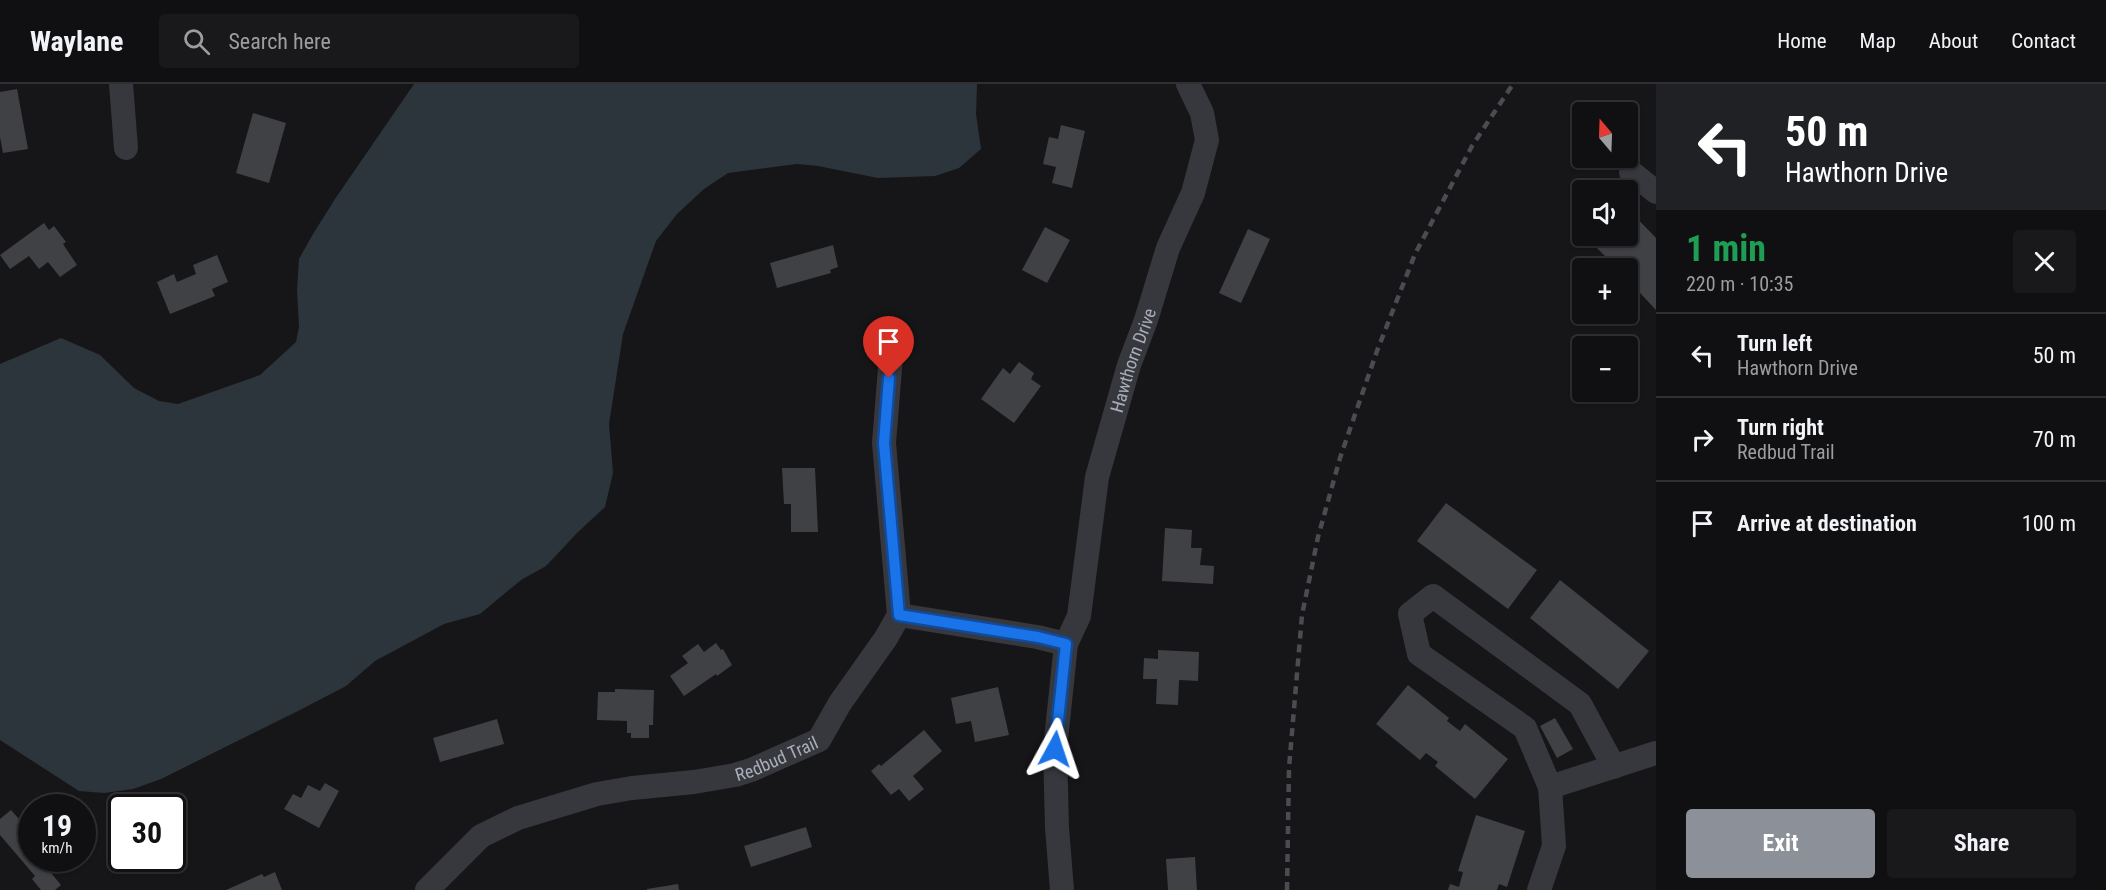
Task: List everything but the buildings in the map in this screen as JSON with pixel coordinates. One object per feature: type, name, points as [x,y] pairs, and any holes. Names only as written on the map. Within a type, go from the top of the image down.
[{"type":"street","points":[[121,84],[126,148]]},
{"type":"street","name":"Hawthorn Drive","points":[[1062,890],[1057,828],[1055,749],[1066,644],[1079,616],[1097,477],[1129,365],[1146,320],[1168,248],[1193,193],[1207,140],[1202,113],[1188,84]]},
{"type":"street","points":[[1631,172],[1656,192]]},
{"type":"street","points":[[891,356],[884,443],[899,615],[1038,637],[1066,644]]},
{"type":"street","points":[[1539,890],[1554,846],[1550,787],[1525,728],[1419,654],[1410,614],[1434,597],[1580,704],[1614,767]]},
{"type":"street","name":"Redbud Trail","points":[[427,890],[481,836],[518,818],[606,793],[735,775],[819,740],[840,703],[880,648],[899,615]]},
{"type":"street","points":[[1550,787],[1656,753]]},
{"type":"shaded area","points":[[414,84],[977,84],[976,114],[981,149],[959,168],[935,176],[878,178],[797,164],[728,173],[704,189],[677,214],[656,241],[623,334],[609,424],[613,473],[605,507],[546,566],[521,580],[480,614],[444,624],[375,661],[346,686],[161,779],[133,789],[104,793],[79,791],[0,740],[0,364],[61,338],[100,355],[134,388],[159,401],[178,404],[260,375],[296,342],[299,327],[297,290],[299,259],[335,199]]},
{"type":"railway","points":[[1287,890],[1289,768],[1302,615],[1318,537],[1340,458],[1377,351],[1415,254],[1472,146],[1513,84]]},
{"type":"route","points":[[889,378],[884,443],[899,615],[1038,637],[1066,644],[1055,749]]}]
